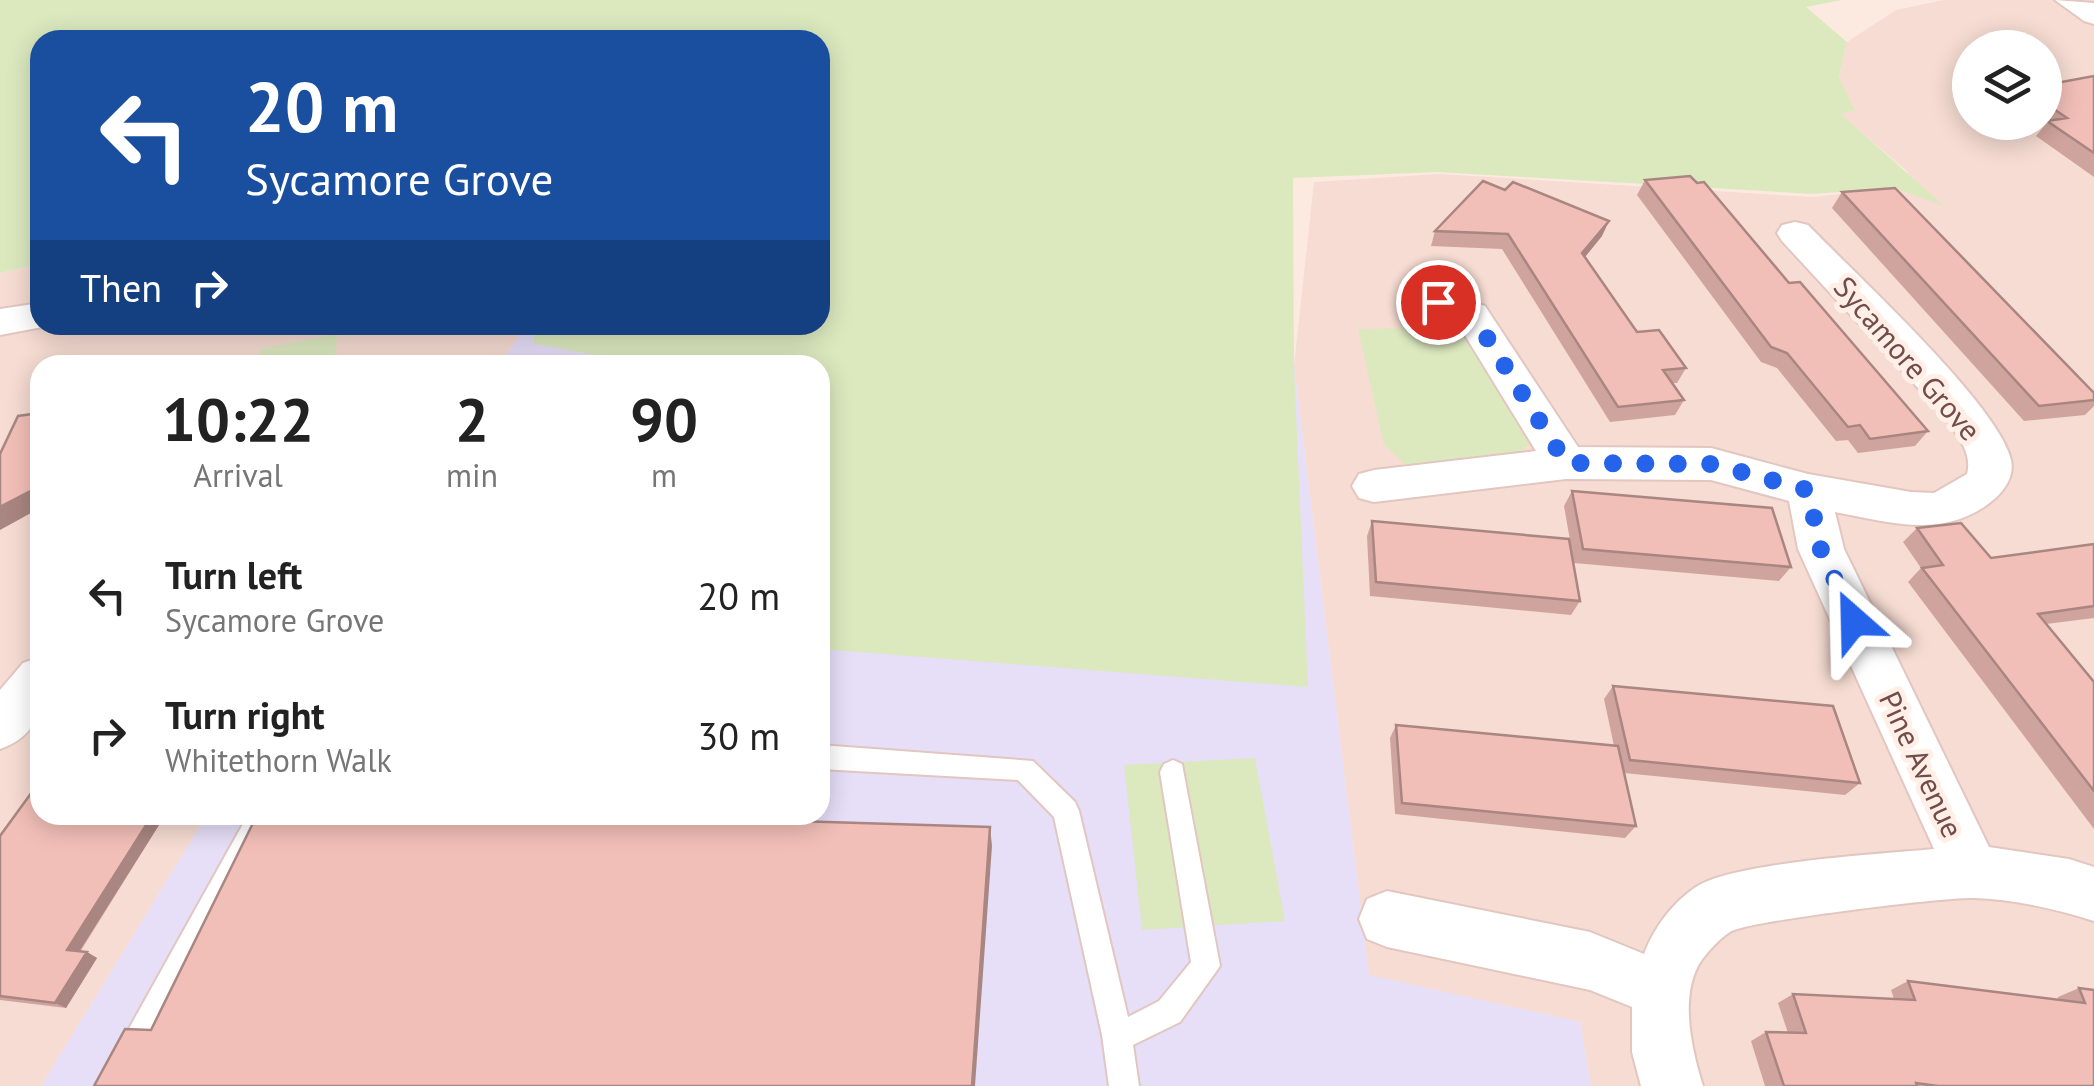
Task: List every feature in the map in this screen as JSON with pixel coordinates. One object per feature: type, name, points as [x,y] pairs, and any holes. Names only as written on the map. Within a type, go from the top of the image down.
[{"type":"street","points":[[2069,0],[2094,16]]},
{"type":"street","name":"Sycamore Grove","points":[[1374,486],[1566,463],[1712,464],[1808,490],[1935,510],[1961,501],[1986,483],[1991,463],[1982,440],[1958,406],[1795,233]]},
{"type":"street","points":[[1438,302],[1472,314],[1566,463]]},
{"type":"street","points":[[0,322],[30,318]]},
{"type":"street","name":"Pine Avenue","points":[[1808,490],[1821,550],[1972,871]]},
{"type":"street","points":[[0,727],[30,690]]},
{"type":"street","name":"Pine Avenue","points":[[1672,1086],[1662,1052],[1662,990],[1676,946],[1716,906],[1780,894],[1972,871],[2069,886],[2094,894]]},
{"type":"street","points":[[1388,918],[1558,953],[1662,990]]},
{"type":"lane","points":[[830,758],[1024,769],[1066,811],[1117,1034],[1124,1086]]},
{"type":"lane","points":[[1117,1034],[1147,1027],[1172,1013],[1206,966],[1172,772]]},
{"type":"lane","points":[[112,1086],[256,825]]},
{"type":"shaded area","points":[[1944,0],[2094,0],[2094,1086],[1591,1086],[1580,1022],[1369,976],[1294,366],[1314,182],[1439,174],[1812,197],[1895,188],[1908,172],[1840,114],[1855,110],[1839,77],[1847,42],[1896,10]]},
{"type":"shaded area","points":[[30,266],[30,335],[520,335],[506,355],[30,355],[30,825],[201,825],[41,1086],[0,1086],[0,273]]},
{"type":"shaded area","points":[[520,335],[817,335],[1294,365],[1369,975],[1580,1022],[1591,1086],[41,1086],[201,825],[830,825],[830,355],[506,355]]},
{"type":"green space","points":[[0,0],[1842,0],[1806,7],[1847,42],[1839,77],[1855,110],[1841,114],[1944,206],[1895,188],[1812,194],[1437,172],[1293,178],[1294,366],[1308,687],[830,650],[830,355],[595,355],[534,344],[534,335],[830,335],[830,30],[30,30],[30,266],[0,273]]},
{"type":"green space","points":[[1458,327],[1477,343],[1533,441],[1511,460],[1408,467],[1384,445],[1358,329]]},
{"type":"green space","points":[[337,335],[335,355],[259,355],[260,349]]},
{"type":"green space","points":[[1255,758],[1285,921],[1142,930],[1124,765]]},
{"type":"building","points":[[2094,76],[2094,153],[2062,131],[2062,119],[2067,118],[2062,115],[2062,82]]},
{"type":"building","points":[[1690,176],[1697,183],[1704,182],[1789,283],[1800,282],[1928,431],[1870,439],[1860,425],[1848,427],[1787,353],[1771,347],[1645,180]]},
{"type":"building","points":[[1483,181],[1505,190],[1513,182],[1609,221],[1582,253],[1637,332],[1659,330],[1686,368],[1663,370],[1684,400],[1618,407],[1508,234],[1435,231]]},
{"type":"building","points":[[1895,188],[2094,393],[2094,400],[2039,406],[1842,192]]},
{"type":"building","points":[[30,414],[30,491],[0,507],[0,454],[18,416]]},
{"type":"building","points":[[1572,491],[1772,508],[1791,567],[1583,549]]},
{"type":"building","points":[[1372,521],[1569,539],[1580,601],[1376,582]]},
{"type":"building","points":[[1961,523],[1991,558],[2094,544],[2094,606],[2038,614],[2094,682],[2094,791],[1922,568],[1943,565],[1917,528]]},
{"type":"building","points":[[1613,686],[1833,706],[1860,783],[1630,760]]},
{"type":"building","points":[[1396,725],[1618,746],[1636,826],[1402,803]]},
{"type":"building","points":[[30,795],[30,825],[146,825],[67,950],[87,952],[55,1003],[0,996],[0,836]]},
{"type":"building","points":[[830,822],[990,827],[972,1086],[94,1086],[125,1029],[151,1030],[252,825]]},
{"type":"building","points":[[1908,981],[2085,1003],[2079,988],[2094,990],[2094,1086],[1784,1086],[1766,1032],[1806,1033],[1793,994],[1915,1000]]},
{"type":"route","points":[[1438,302],[1472,314],[1566,463],[1712,464],[1808,490],[1821,550],[1854,621]]}]
